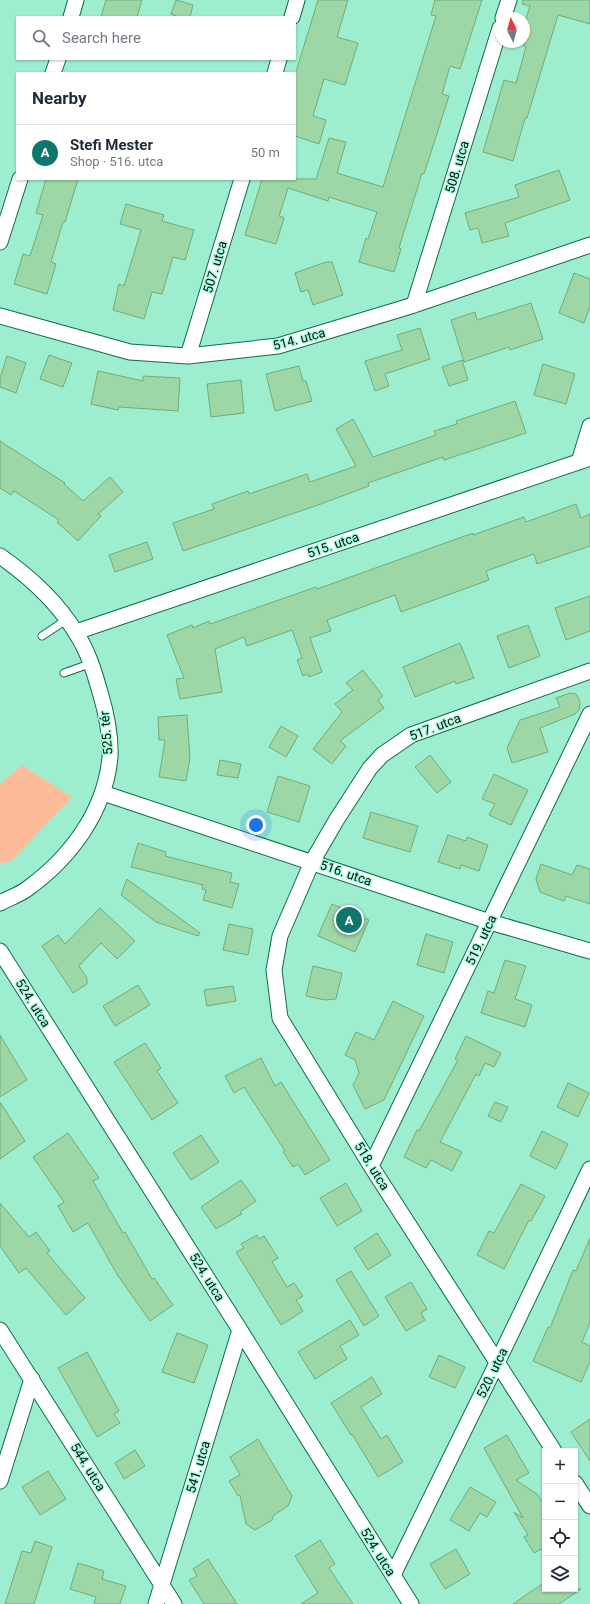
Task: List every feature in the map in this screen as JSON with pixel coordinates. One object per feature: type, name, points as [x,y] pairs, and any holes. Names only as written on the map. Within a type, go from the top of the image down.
[{"type":"street","points":[[71,16],[76,0]]},
{"type":"street","points":[[292,16],[297,0]]},
{"type":"street","points":[[505,12],[509,0]]},
{"type":"street","name":"508. utca","points":[[414,306],[494,47]]},
{"type":"street","points":[[53,72],[58,60]]},
{"type":"street","points":[[275,72],[279,60]]},
{"type":"street","points":[[0,242],[20,180]]},
{"type":"street","name":"507. utca","points":[[188,356],[242,180]]},
{"type":"street","name":"514. utca","points":[[0,316],[130,352],[188,356],[278,346],[414,306],[590,245]]},
{"type":"street","points":[[585,460],[590,426]]},
{"type":"street","name":"515. utca","points":[[76,632],[585,460]]},
{"type":"street","name":"525. tér","points":[[0,556],[21,571],[48,595],[76,632],[92,663],[107,715],[110,757],[103,793],[82,836],[58,864],[26,890],[0,903]]},
{"type":"street","name":"517. utca","points":[[312,862],[337,818],[370,768],[382,755],[396,744],[411,735],[590,671]]},
{"type":"street","name":"519. utca","points":[[371,1166],[590,714]]},
{"type":"street","name":"516. utca","points":[[103,793],[490,922],[590,951]]},
{"type":"street","name":"518. utca","points":[[312,862],[280,936],[274,970],[280,1018],[371,1166],[552,1448]]},
{"type":"street","name":"524. utca","points":[[0,951],[240,1330],[411,1604]]},
{"type":"street","name":"520. utca","points":[[393,1575],[590,1169]]},
{"type":"street","name":"544. utca","points":[[0,1330],[174,1604]]},
{"type":"street","name":"541. utca","points":[[156,1604],[240,1330]]},
{"type":"street","points":[[0,1481],[32,1379]]},
{"type":"street","points":[[576,1484],[590,1506]]},
{"type":"lane","points":[[42,636],[66,620]]},
{"type":"lane","points":[[64,673],[92,663]]},
{"type":"shaded area","points":[[22,765],[72,797],[11,861],[0,864],[0,784]]},
{"type":"building","points":[[106,0],[142,0],[137,16],[101,16]]},
{"type":"building","points":[[176,0],[193,5],[190,16],[176,16],[171,14]]},
{"type":"building","points":[[318,0],[348,0],[337,37],[358,43],[345,85],[324,79],[313,116],[326,120],[319,144],[296,136],[296,72]]},
{"type":"building","points":[[435,0],[482,0],[460,69],[450,66],[442,94],[449,96],[424,174],[422,173],[399,248],[401,249],[394,272],[359,262],[366,238],[368,239],[377,212],[329,197],[328,201],[288,188],[279,216],[284,218],[276,244],[245,235],[262,180],[316,179],[329,138],[346,142],[337,173],[383,187],[436,16],[431,15]]},
{"type":"building","points":[[523,0],[590,0],[590,24],[558,15],[513,161],[483,152],[504,80],[516,83],[526,48],[530,48],[530,12],[528,12],[530,6],[522,4]]},
{"type":"building","points":[[559,170],[570,200],[505,223],[509,236],[482,243],[478,228],[470,230],[465,213],[519,197],[515,185]]},
{"type":"building","points":[[46,180],[78,180],[51,262],[56,264],[47,294],[14,284],[23,254],[30,256],[43,215],[36,213]]},
{"type":"building","points":[[126,204],[164,215],[162,221],[194,230],[185,260],[173,257],[162,294],[152,292],[144,319],[113,310],[119,284],[124,286],[141,230],[120,224]]},
{"type":"building","points":[[326,262],[332,262],[343,295],[313,305],[308,290],[301,292],[295,273]]},
{"type":"building","points":[[574,273],[590,279],[590,307],[584,323],[559,313]]},
{"type":"building","points":[[531,303],[543,339],[510,350],[509,347],[464,362],[451,320],[475,312],[477,320]]},
{"type":"building","points":[[420,328],[430,359],[385,374],[389,386],[375,391],[365,361],[402,350],[397,335]]},
{"type":"building","points":[[49,355],[72,363],[63,387],[40,379]]},
{"type":"building","points":[[7,356],[26,363],[16,393],[0,387],[0,378]]},
{"type":"building","points":[[462,360],[468,380],[449,386],[442,367]]},
{"type":"building","points":[[543,364],[575,374],[566,404],[534,395]]},
{"type":"building","points":[[299,366],[303,381],[306,381],[312,401],[275,411],[266,374]]},
{"type":"building","points":[[98,371],[143,381],[143,376],[180,378],[178,411],[119,407],[118,410],[91,404]]},
{"type":"building","points":[[241,380],[244,413],[211,417],[207,384]]},
{"type":"building","points":[[515,401],[526,433],[444,460],[443,457],[368,483],[369,486],[318,505],[183,551],[173,523],[214,509],[212,504],[248,491],[249,494],[307,474],[310,482],[356,466],[336,429],[353,419],[373,457],[436,435],[434,431],[457,424],[456,421]]},
{"type":"building","points":[[0,441],[65,483],[64,484],[83,501],[110,477],[123,492],[98,514],[101,516],[78,541],[57,522],[59,520],[14,491],[11,495],[0,488]]},
{"type":"building","points":[[576,504],[581,518],[590,514],[590,546],[537,564],[534,554],[486,571],[489,580],[401,612],[395,595],[327,620],[331,631],[310,638],[322,672],[309,677],[308,674],[303,676],[297,660],[302,658],[292,630],[247,646],[244,637],[215,649],[222,692],[180,699],[176,679],[184,678],[167,635],[192,625],[193,628],[209,621],[210,624],[316,587],[317,589],[473,533],[473,535],[524,517],[526,522]]},
{"type":"building","points":[[147,542],[153,559],[115,572],[109,555]]},
{"type":"building","points":[[590,596],[590,631],[566,640],[555,608]]},
{"type":"building","points":[[528,625],[540,656],[509,668],[497,636]]},
{"type":"building","points":[[460,643],[474,678],[456,684],[455,681],[415,697],[403,667]]},
{"type":"building","points":[[363,670],[383,696],[378,700],[384,708],[340,741],[346,746],[332,764],[313,749],[342,712],[335,704],[353,690],[346,683]]},
{"type":"building","points":[[570,693],[576,694],[579,699],[579,710],[575,714],[540,728],[548,752],[512,763],[507,748],[520,720],[560,707],[556,698]]},
{"type":"building","points":[[187,715],[190,758],[186,781],[159,777],[165,740],[159,740],[158,717]]},
{"type":"building","points":[[281,726],[298,736],[286,757],[269,747]]},
{"type":"building","points":[[430,755],[451,782],[437,793],[415,767]]},
{"type":"building","points":[[220,760],[241,764],[238,778],[217,775]]},
{"type":"building","points":[[494,774],[528,790],[511,825],[489,815],[495,804],[482,799]]},
{"type":"building","points":[[278,776],[310,786],[299,822],[267,812]]},
{"type":"building","points":[[371,812],[418,826],[410,852],[363,838]]},
{"type":"building","points":[[448,835],[466,841],[467,837],[488,845],[479,871],[461,865],[460,869],[438,862]]},
{"type":"building","points":[[138,843],[166,852],[165,856],[232,873],[230,882],[239,884],[232,908],[203,900],[206,890],[202,889],[203,885],[131,867]]},
{"type":"building","points":[[541,864],[572,875],[577,865],[590,869],[590,904],[566,896],[564,901],[540,892],[536,879]]},
{"type":"building","points":[[127,879],[200,933],[198,936],[156,922],[121,895]]},
{"type":"building","points":[[332,904],[369,920],[355,952],[318,936]]},
{"type":"building","points":[[100,908],[135,941],[117,959],[101,943],[79,966],[87,978],[87,984],[73,993],[42,946],[58,935],[65,944]]},
{"type":"building","points":[[229,924],[253,929],[248,955],[223,950]]},
{"type":"building","points":[[426,934],[453,942],[444,973],[417,965]]},
{"type":"building","points":[[505,960],[526,966],[515,999],[532,1005],[525,1027],[481,1013],[488,991],[494,993]]},
{"type":"building","points":[[313,966],[342,973],[336,999],[325,1000],[306,996]]},
{"type":"building","points":[[138,985],[150,1005],[115,1026],[103,1006]]},
{"type":"building","points":[[233,986],[236,1001],[207,1006],[204,990]]},
{"type":"building","points":[[393,1001],[424,1016],[384,1100],[365,1109],[353,1085],[359,1073],[355,1060],[345,1055],[356,1032],[374,1040]]},
{"type":"building","points":[[0,1035],[27,1080],[0,1097]]},
{"type":"building","points":[[466,1036],[501,1053],[494,1067],[485,1063],[479,1076],[476,1074],[440,1142],[462,1152],[452,1171],[431,1160],[426,1168],[404,1157],[417,1130],[419,1131],[458,1060],[455,1059]]},
{"type":"building","points":[[145,1043],[161,1068],[157,1071],[178,1103],[152,1120],[114,1062]]},
{"type":"building","points":[[261,1058],[275,1086],[281,1082],[330,1160],[305,1175],[298,1164],[293,1167],[283,1152],[285,1151],[244,1087],[234,1093],[225,1076]]},
{"type":"building","points":[[568,1083],[589,1093],[578,1117],[557,1107]]},
{"type":"building","points":[[0,1102],[25,1141],[0,1159]]},
{"type":"building","points":[[495,1102],[508,1107],[501,1122],[488,1116]]},
{"type":"building","points":[[542,1131],[568,1144],[556,1169],[530,1156]]},
{"type":"building","points":[[68,1133],[99,1178],[93,1181],[123,1233],[125,1232],[152,1279],[154,1278],[173,1305],[150,1321],[118,1276],[88,1223],[73,1232],[58,1206],[64,1202],[33,1157]]},
{"type":"building","points":[[201,1135],[219,1162],[191,1180],[173,1153]]},
{"type":"building","points":[[241,1180],[256,1201],[240,1212],[242,1214],[216,1229],[201,1207]]},
{"type":"building","points":[[346,1183],[362,1211],[337,1226],[320,1198]]},
{"type":"building","points":[[521,1184],[545,1196],[531,1221],[529,1220],[504,1269],[477,1255],[489,1231],[494,1233]]},
{"type":"building","points":[[0,1203],[29,1237],[36,1232],[50,1251],[47,1253],[85,1298],[66,1315],[26,1268],[19,1273],[0,1246]]},
{"type":"building","points":[[377,1233],[391,1255],[368,1270],[354,1248]]},
{"type":"building","points":[[257,1235],[259,1239],[264,1236],[278,1258],[272,1262],[287,1287],[294,1283],[303,1296],[296,1300],[303,1311],[281,1325],[236,1252],[244,1248],[241,1244]]},
{"type":"building","points":[[590,1238],[590,1322],[582,1342],[590,1346],[590,1362],[581,1382],[533,1361],[548,1327],[550,1328],[573,1270],[576,1271]]},
{"type":"building","points":[[351,1271],[379,1316],[364,1326],[336,1280]]},
{"type":"building","points":[[411,1282],[427,1309],[421,1313],[425,1320],[406,1331],[385,1297]]},
{"type":"building","points":[[350,1320],[359,1335],[340,1346],[347,1359],[315,1379],[298,1352]]},
{"type":"building","points":[[177,1333],[208,1345],[194,1383],[162,1372]]},
{"type":"building","points":[[87,1352],[119,1411],[114,1414],[120,1423],[97,1437],[58,1368]]},
{"type":"building","points":[[439,1355],[465,1367],[455,1388],[429,1377]]},
{"type":"building","points":[[372,1377],[382,1394],[361,1407],[381,1439],[387,1435],[403,1462],[378,1477],[331,1403]]},
{"type":"building","points":[[590,1419],[590,1461],[571,1432]]},
{"type":"building","points":[[507,1435],[529,1473],[516,1480],[537,1494],[542,1502],[542,1551],[541,1549],[534,1553],[524,1537],[528,1535],[514,1512],[523,1518],[484,1448]]},
{"type":"building","points":[[258,1439],[292,1496],[288,1506],[274,1515],[272,1520],[255,1530],[246,1524],[240,1495],[238,1496],[229,1481],[240,1475],[230,1457]]},
{"type":"building","points":[[135,1450],[145,1466],[124,1479],[115,1463]]},
{"type":"building","points":[[48,1471],[66,1499],[40,1515],[22,1487]]},
{"type":"building","points":[[470,1487],[496,1502],[487,1517],[480,1513],[469,1531],[450,1520]]},
{"type":"building","points":[[320,1540],[335,1564],[329,1568],[353,1604],[301,1604],[318,1593],[295,1556]]},
{"type":"building","points":[[35,1541],[52,1547],[34,1604],[5,1604],[22,1551],[31,1553]]},
{"type":"building","points":[[456,1549],[470,1574],[445,1589],[430,1564]]},
{"type":"building","points":[[208,1559],[237,1604],[204,1604],[189,1580],[197,1576],[193,1569]]},
{"type":"building","points":[[78,1563],[104,1571],[102,1579],[126,1586],[120,1604],[94,1604],[96,1597],[70,1589]]},
{"type":"building","points":[[542,1584],[542,1592],[577,1592],[559,1604],[513,1604]]},
{"type":"place","name":"Stefi Mester","points":[[349,920]]}]
